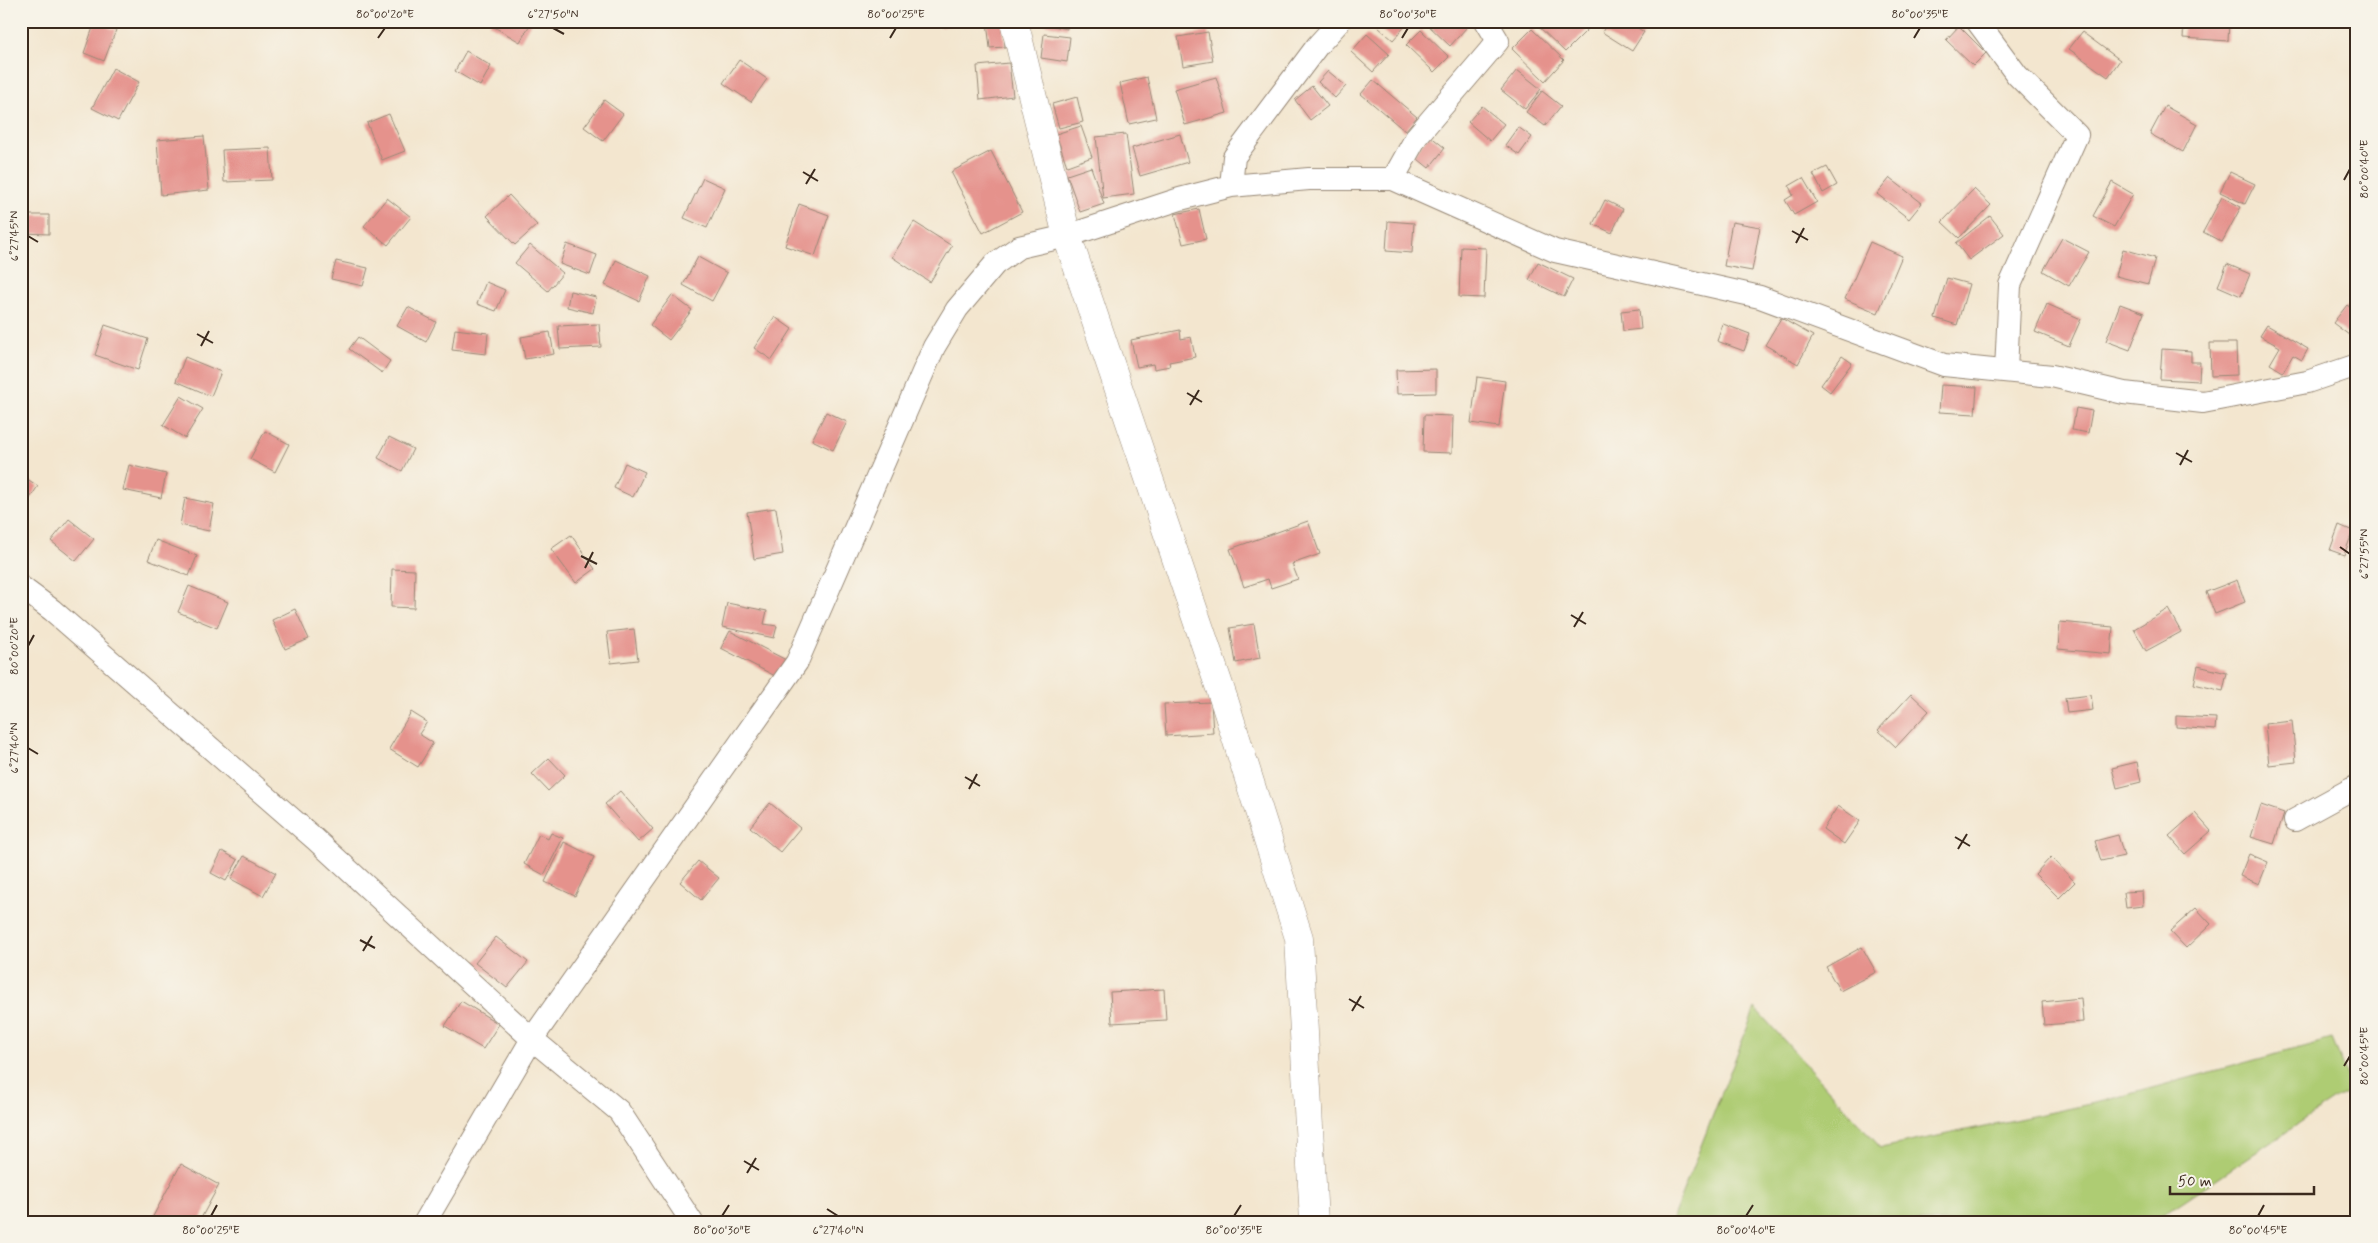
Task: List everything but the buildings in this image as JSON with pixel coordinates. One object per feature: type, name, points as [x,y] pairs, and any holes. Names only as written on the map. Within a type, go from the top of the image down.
[{"type":"street","points":[[1014,21],[1067,236],[1225,703],[1299,938],[1314,1222]]},
{"type":"street","points":[[1231,186],[1234,157],[1318,45],[1340,21]]},
{"type":"street","points":[[1393,179],[1417,136],[1498,41],[1486,21]]},
{"type":"street","points":[[1977,21],[2017,75],[2077,135],[2010,285],[2006,371]]},
{"type":"street","points":[[425,1222],[532,1039],[797,662],[934,347],[956,309],[995,264],[1019,247],[1067,236],[1231,186],[1309,179],[1393,179],[1555,251],[1760,297],[1944,364],[2052,376],[2124,393],[2204,402],[2307,382],[2357,365]]},
{"type":"street","points":[[21,587],[52,610],[316,839],[532,1039],[619,1111],[692,1222]]},
{"type":"street","points":[[2295,820],[2357,786]]},
{"type":"green space","points":[[1755,1008],[1881,1148],[2104,1101],[2332,1039],[2352,1088],[2152,1222],[1671,1222]]}]
